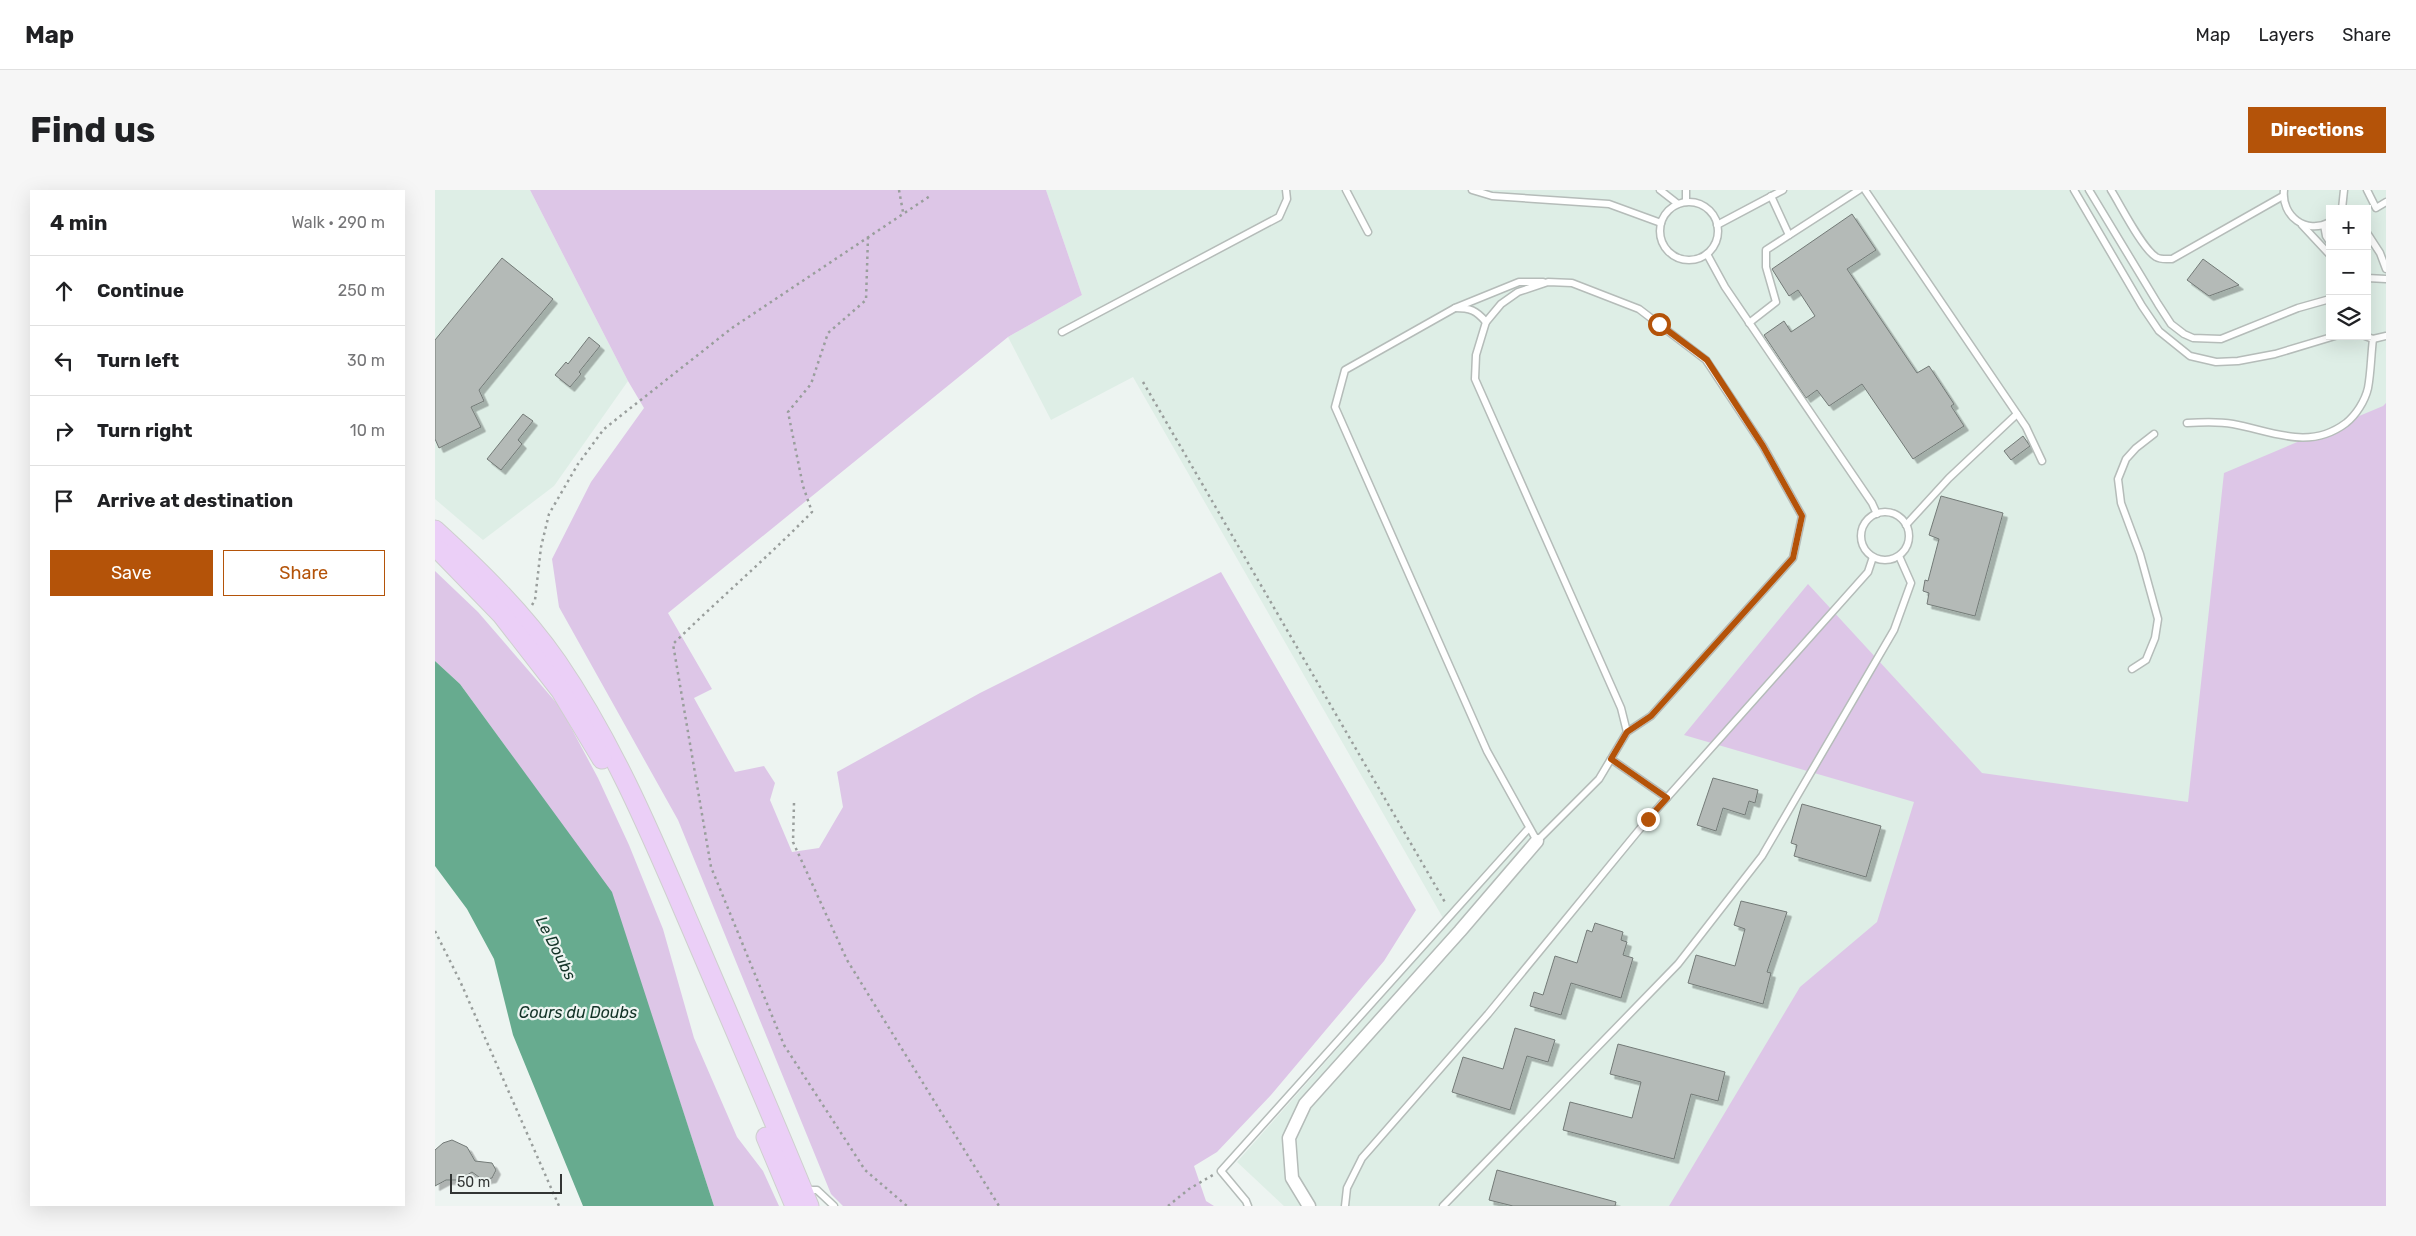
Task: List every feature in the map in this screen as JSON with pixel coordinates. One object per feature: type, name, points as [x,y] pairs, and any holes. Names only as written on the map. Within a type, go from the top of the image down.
[{"type":"main road","points":[[435,530],[479,570],[519,616],[556,661],[598,725],[647,826],[802,1201]]},
{"type":"main road","points":[[435,547],[502,614],[561,691],[599,753],[646,853],[802,1201]]},
{"type":"street","points":[[1309,1206],[1292,1178],[1289,1138],[1305,1104],[1460,931],[1537,841]]},
{"type":"lane","points":[[1062,332],[1279,217],[1287,199],[1286,190]]},
{"type":"lane","points":[[1346,190],[1368,232]]},
{"type":"lane","points":[[1471,190],[1492,196],[1609,204],[1661,223]]},
{"type":"lane","points":[[1660,190],[1678,204]]},
{"type":"lane","points":[[1686,190],[1686,202]]},
{"type":"lane","points":[[1717,225],[1783,190]]},
{"type":"lane","points":[[1749,323],[1775,302],[1766,268],[1766,250],[1859,190]]},
{"type":"lane","points":[[1865,190],[2026,427],[2042,461]]},
{"type":"lane","points":[[2074,190],[2142,306],[2159,331],[2191,356],[2216,362],[2239,361],[2275,354],[2326,339]]},
{"type":"lane","points":[[2089,190],[2157,304],[2171,324],[2184,334],[2193,338],[2221,339],[2298,308],[2326,301]]},
{"type":"lane","points":[[2111,190],[2146,246],[2155,256],[2162,260],[2171,259],[2284,193],[2288,213],[2326,251]]},
{"type":"lane","points":[[2343,205],[2344,190]]},
{"type":"lane","points":[[2367,190],[2376,208],[2386,202]]},
{"type":"lane","points":[[1771,196],[1789,235]]},
{"type":"lane","points":[[1686,202],[1703,206],[1709,210],[1717,225],[1717,241],[1707,254],[1690,261],[1673,256],[1662,241],[1661,223],[1665,215],[1678,204],[1686,202]]},
{"type":"lane","points":[[2301,224],[2308,226],[2326,224]]},
{"type":"lane","points":[[2371,239],[2380,253],[2386,269]]},
{"type":"lane","points":[[2380,253],[2386,245]]},
{"type":"lane","points":[[1707,254],[1725,287],[1872,503],[1877,514]]},
{"type":"lane","points":[[2371,277],[2386,279]]},
{"type":"lane","points":[[1519,282],[1548,282],[1572,283],[1639,309],[1707,360],[1763,446],[1802,516],[1793,558],[1651,716],[1627,732],[1599,779],[1537,841],[1487,751],[1335,407],[1345,370],[1455,308],[1519,282]]},
{"type":"lane","points":[[1548,282],[1518,292],[1501,304],[1486,322],[1476,355],[1475,379],[1621,708],[1627,732]]},
{"type":"lane","points":[[1455,308],[1468,308],[1477,311],[1486,322]]},
{"type":"lane","points":[[2187,423],[2211,421],[2232,423],[2291,438],[2323,436],[2348,421],[2364,399],[2368,388],[2373,339],[2386,336]]},
{"type":"lane","points":[[1906,525],[1949,478],[2017,414]]},
{"type":"lane","points":[[2132,669],[2146,660],[2155,638],[2158,619],[2140,554],[2121,503],[2118,479],[2126,459],[2136,448],[2154,434]]},
{"type":"lane","points":[[1890,513],[1897,515],[1906,525],[1909,539],[1904,551],[1899,556],[1886,560],[1873,557],[1863,545],[1861,538],[1865,523],[1877,514],[1890,513]]},
{"type":"lane","points":[[1443,1206],[1678,964],[1762,856],[1894,630],[1911,583],[1899,556]]},
{"type":"lane","points":[[1345,1206],[1347,1188],[1362,1158],[1488,1014],[1667,798],[1868,572],[1873,557]]},
{"type":"lane","points":[[1611,759],[1667,798]]},
{"type":"lane","points":[[1247,1204],[1221,1171],[1529,828]]},
{"type":"lane","points":[[802,1201],[817,1190],[834,1206]]},
{"type":"path","points":[[899,190],[903,212]]},
{"type":"path","points":[[519,616],[535,600],[541,547],[549,514],[578,464],[604,429],[732,328],[903,212],[930,196]]},
{"type":"path","points":[[868,237],[866,300],[828,333],[811,384],[788,412],[803,486],[812,512],[770,556],[673,644],[711,867],[784,1045],[865,1170],[907,1206]]},
{"type":"path","points":[[1143,382],[1451,913]]},
{"type":"path","points":[[794,803],[793,842],[847,960],[999,1206]]},
{"type":"path","points":[[435,931],[460,981],[559,1206]]},
{"type":"path","points":[[1168,1206],[1189,1189],[1221,1171]]},
{"type":"shaded area","points":[[435,190],[530,190],[628,381],[554,486],[483,540],[435,499]]},
{"type":"shaded area","points":[[530,190],[1046,190],[1082,295],[1008,337],[668,613],[712,689],[694,698],[735,772],[764,766],[775,783],[770,800],[792,852],[819,848],[843,807],[837,772],[980,693],[1221,572],[1416,910],[1384,961],[1271,1095],[1217,1152],[1194,1166],[1206,1201],[1214,1206],[843,1206],[831,1194],[678,820],[559,607],[552,559],[591,482],[644,408],[628,381]]},
{"type":"shaded area","points":[[1046,190],[2386,190],[2386,1206],[1284,1206],[1237,1162],[1447,925],[1133,377],[1051,420],[1008,337],[1082,295]]},
{"type":"shaded area","points":[[2386,403],[2386,1206],[1669,1206],[1800,987],[1877,922],[1914,802],[1684,735],[1808,584],[1982,773],[2188,802],[2224,473],[2383,406]]},
{"type":"shaded area","points":[[435,571],[478,612],[560,707],[598,778],[629,845],[663,929],[694,1038],[737,1137],[763,1171],[779,1206],[714,1206],[611,892],[460,684],[435,661]]},
{"type":"water","name":"Cours du Doubs","points":[[435,661],[460,684],[612,892],[714,1206],[583,1206],[513,1035],[494,959],[467,909],[435,866]]},
{"type":"building","points":[[1852,214],[1876,250],[1847,269],[1917,373],[1929,366],[1954,404],[1951,406],[1964,426],[1913,459],[1862,384],[1829,406],[1817,390],[1806,398],[1764,335],[1784,321],[1791,332],[1815,316],[1798,290],[1789,296],[1772,269]]},
{"type":"building","points":[[502,258],[553,299],[479,390],[484,401],[471,407],[481,427],[439,448],[435,439],[435,340]]},
{"type":"building","points":[[2203,259],[2239,285],[2209,296],[2187,280]]},
{"type":"building","points":[[589,337],[600,346],[579,372],[581,374],[570,387],[555,375],[566,362],[568,364]]},
{"type":"building","points":[[523,414],[533,421],[518,440],[522,444],[501,470],[487,459]]},
{"type":"building","points":[[2023,436],[2030,446],[2011,460],[2004,451]]},
{"type":"building","points":[[1941,496],[2003,513],[1975,616],[1927,604],[1929,593],[1923,591],[1925,580],[1928,581],[1939,539],[1929,535]]},
{"type":"building","points":[[1713,778],[1758,790],[1755,803],[1749,801],[1745,815],[1723,808],[1716,831],[1697,825]]},
{"type":"building","points":[[1802,804],[1881,826],[1866,877],[1794,856],[1797,845],[1791,843]]},
{"type":"building","points":[[1741,901],[1787,912],[1767,972],[1771,973],[1763,1004],[1688,983],[1696,955],[1735,966],[1745,929],[1734,925]]},
{"type":"building","points":[[1595,923],[1623,932],[1621,940],[1627,942],[1623,955],[1633,958],[1621,998],[1571,983],[1561,1015],[1530,1006],[1534,992],[1543,995],[1555,956],[1577,963],[1587,930],[1592,932]]},
{"type":"building","points":[[1515,1028],[1555,1040],[1548,1062],[1527,1056],[1510,1110],[1452,1092],[1463,1057],[1503,1069]]},
{"type":"building","points":[[1618,1044],[1725,1072],[1718,1101],[1691,1094],[1674,1159],[1563,1130],[1570,1102],[1632,1118],[1641,1082],[1610,1074]]},
{"type":"building","points":[[452,1140],[467,1147],[475,1161],[492,1163],[496,1170],[492,1178],[483,1180],[472,1172],[459,1180],[446,1180],[435,1186],[435,1150],[443,1143]]},
{"type":"building","points":[[1497,1170],[1616,1202],[1615,1206],[1513,1206],[1489,1200]]},
{"type":"route","points":[[1648,819],[1667,798],[1611,759],[1627,732],[1651,716],[1793,558],[1802,516],[1763,446],[1707,360],[1659,324]]},
{"type":"water label","name":"Le Doubs","points":[[556,948]]}]
